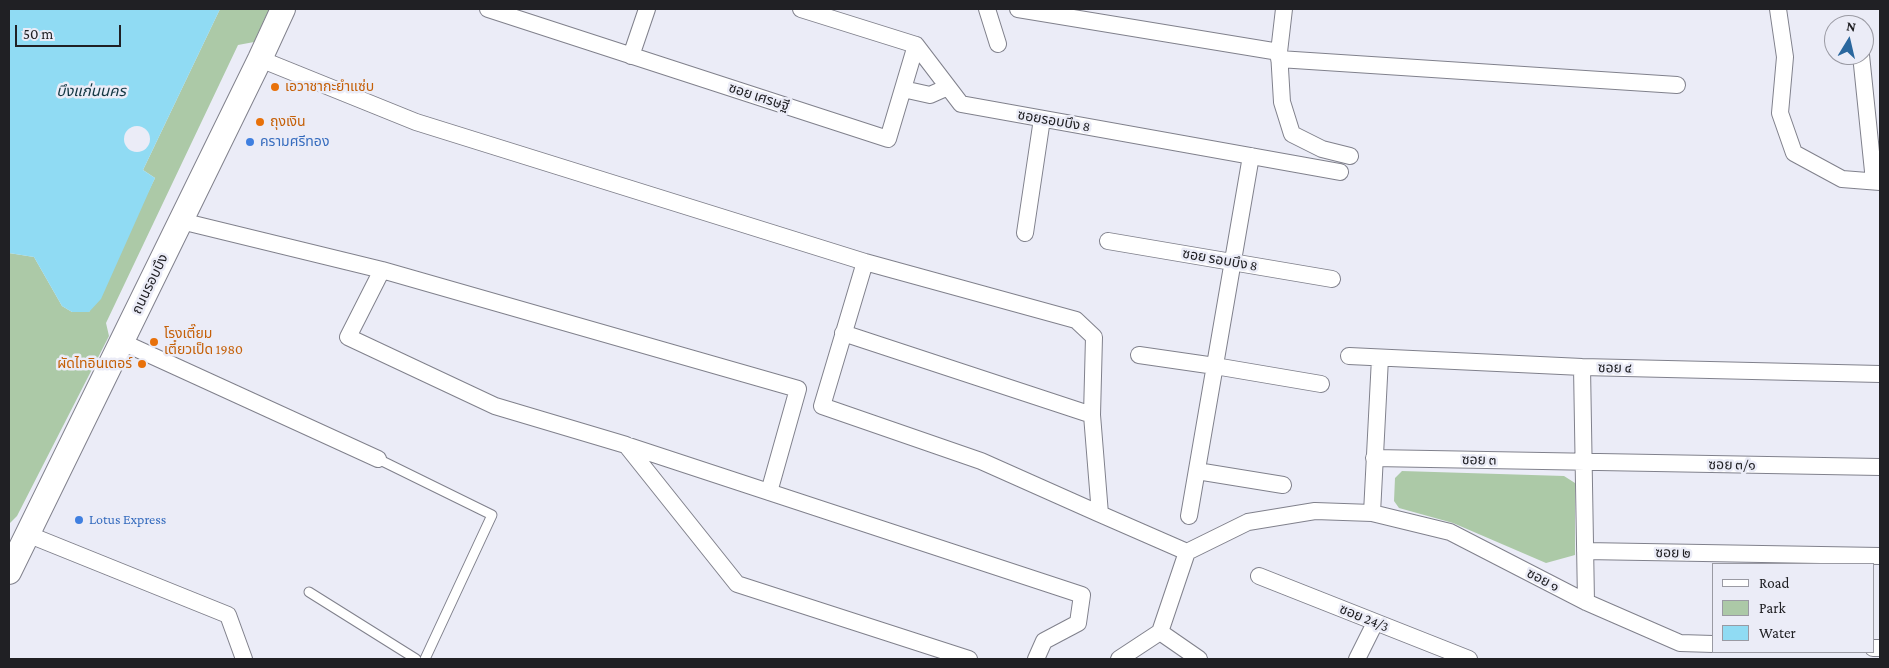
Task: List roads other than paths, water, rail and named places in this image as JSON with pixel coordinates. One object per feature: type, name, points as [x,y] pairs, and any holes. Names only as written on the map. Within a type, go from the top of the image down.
[{"type":"street","name":"ถนนรอบบึง","points":[[9,572],[18,542],[122,342],[283,9]]},
{"type":"street","name":"ซอย เศรษฐี","points":[[488,9],[888,139],[903,89]]},
{"type":"street","points":[[631,56],[647,9]]},
{"type":"street","points":[[801,9],[916,45],[903,89],[930,95],[948,87]]},
{"type":"street","points":[[987,9],[998,44]]},
{"type":"street","points":[[1018,9],[1279,56],[1677,85]]},
{"type":"street","points":[[1284,9],[1279,56],[1282,102],[1292,134],[1322,149],[1350,156]]},
{"type":"street","points":[[1778,9],[1786,57],[1780,112],[1794,153],[1842,179],[1877,181],[1862,65]]},
{"type":"street","name":"ซอยรอบบึง 8","points":[[916,45],[960,104],[1340,172]]},
{"type":"street","points":[[260,59],[416,122],[865,262],[1076,320],[1094,337],[1092,415],[1100,514]]},
{"type":"street","points":[[1025,233],[1042,119]]},
{"type":"street","points":[[1189,516],[1251,156]]},
{"type":"street","points":[[181,221],[382,270],[798,389],[769,492]]},
{"type":"street","name":"ซอย รอบบึง 8","points":[[1108,241],[1332,279]]},
{"type":"street","points":[[865,262],[822,406],[980,461],[1187,552],[1160,632],[1119,659]]},
{"type":"street","points":[[382,270],[348,337],[495,406],[626,445],[1082,595],[1078,623],[1044,641],[1036,659]]},
{"type":"street","points":[[843,333],[1092,415]]},
{"type":"street","points":[[122,342],[378,459]]},
{"type":"street","points":[[1139,355],[1321,384]]},
{"type":"street","name":"ซอย ๔","points":[[1349,356],[1582,367],[1880,374]]},
{"type":"street","points":[[1372,513],[1380,358]]},
{"type":"street","points":[[1582,367],[1586,602]]},
{"type":"street","points":[[626,445],[737,584],[969,659]]},
{"type":"street","name":"ซอย ๓","points":[[1374,458],[1584,462]]},
{"type":"street","name":"ซอย ๓/๑","points":[[1584,462],[1880,467]]},
{"type":"street","points":[[1197,471],[1283,485]]},
{"type":"street","name":"ซอย ๑","points":[[1187,552],[1248,522],[1315,511],[1372,513],[1450,532],[1586,602],[1680,643],[1712,644]]},
{"type":"street","points":[[18,542],[228,615],[244,659]]},
{"type":"street","name":"ซอย ๒","points":[[1586,551],[1880,556]]},
{"type":"street","name":"ซอย 24/3","points":[[1259,576],[1469,659]]},
{"type":"street","points":[[1358,659],[1375,623]]},
{"type":"street","points":[[1160,632],[1199,659]]},
{"type":"lane","points":[[378,459],[492,515],[425,659]]},
{"type":"lane","points":[[309,592],[416,659]]},
{"type":"water","name":"บึงแก่นนคร","points":[[9,9],[220,9],[143,170],[155,178],[101,299],[89,312],[72,312],[62,306],[34,257],[9,253]]},
{"type":"place","name":"เอวาชากะยำแซ่บ","points":[[275,87]]},
{"type":"place","name":"ถุงเงิน","points":[[260,122]]},
{"type":"place","name":"ครามศรีทอง","points":[[250,142]]},
{"type":"place","name":"โรงเตี๊ยม เตี๋ยวเป็ด 1980","points":[[154,342]]},
{"type":"place","name":"ผัดไทอินเตอร์","points":[[142,364]]},
{"type":"place","name":"Lotus Express","points":[[79,520]]}]
